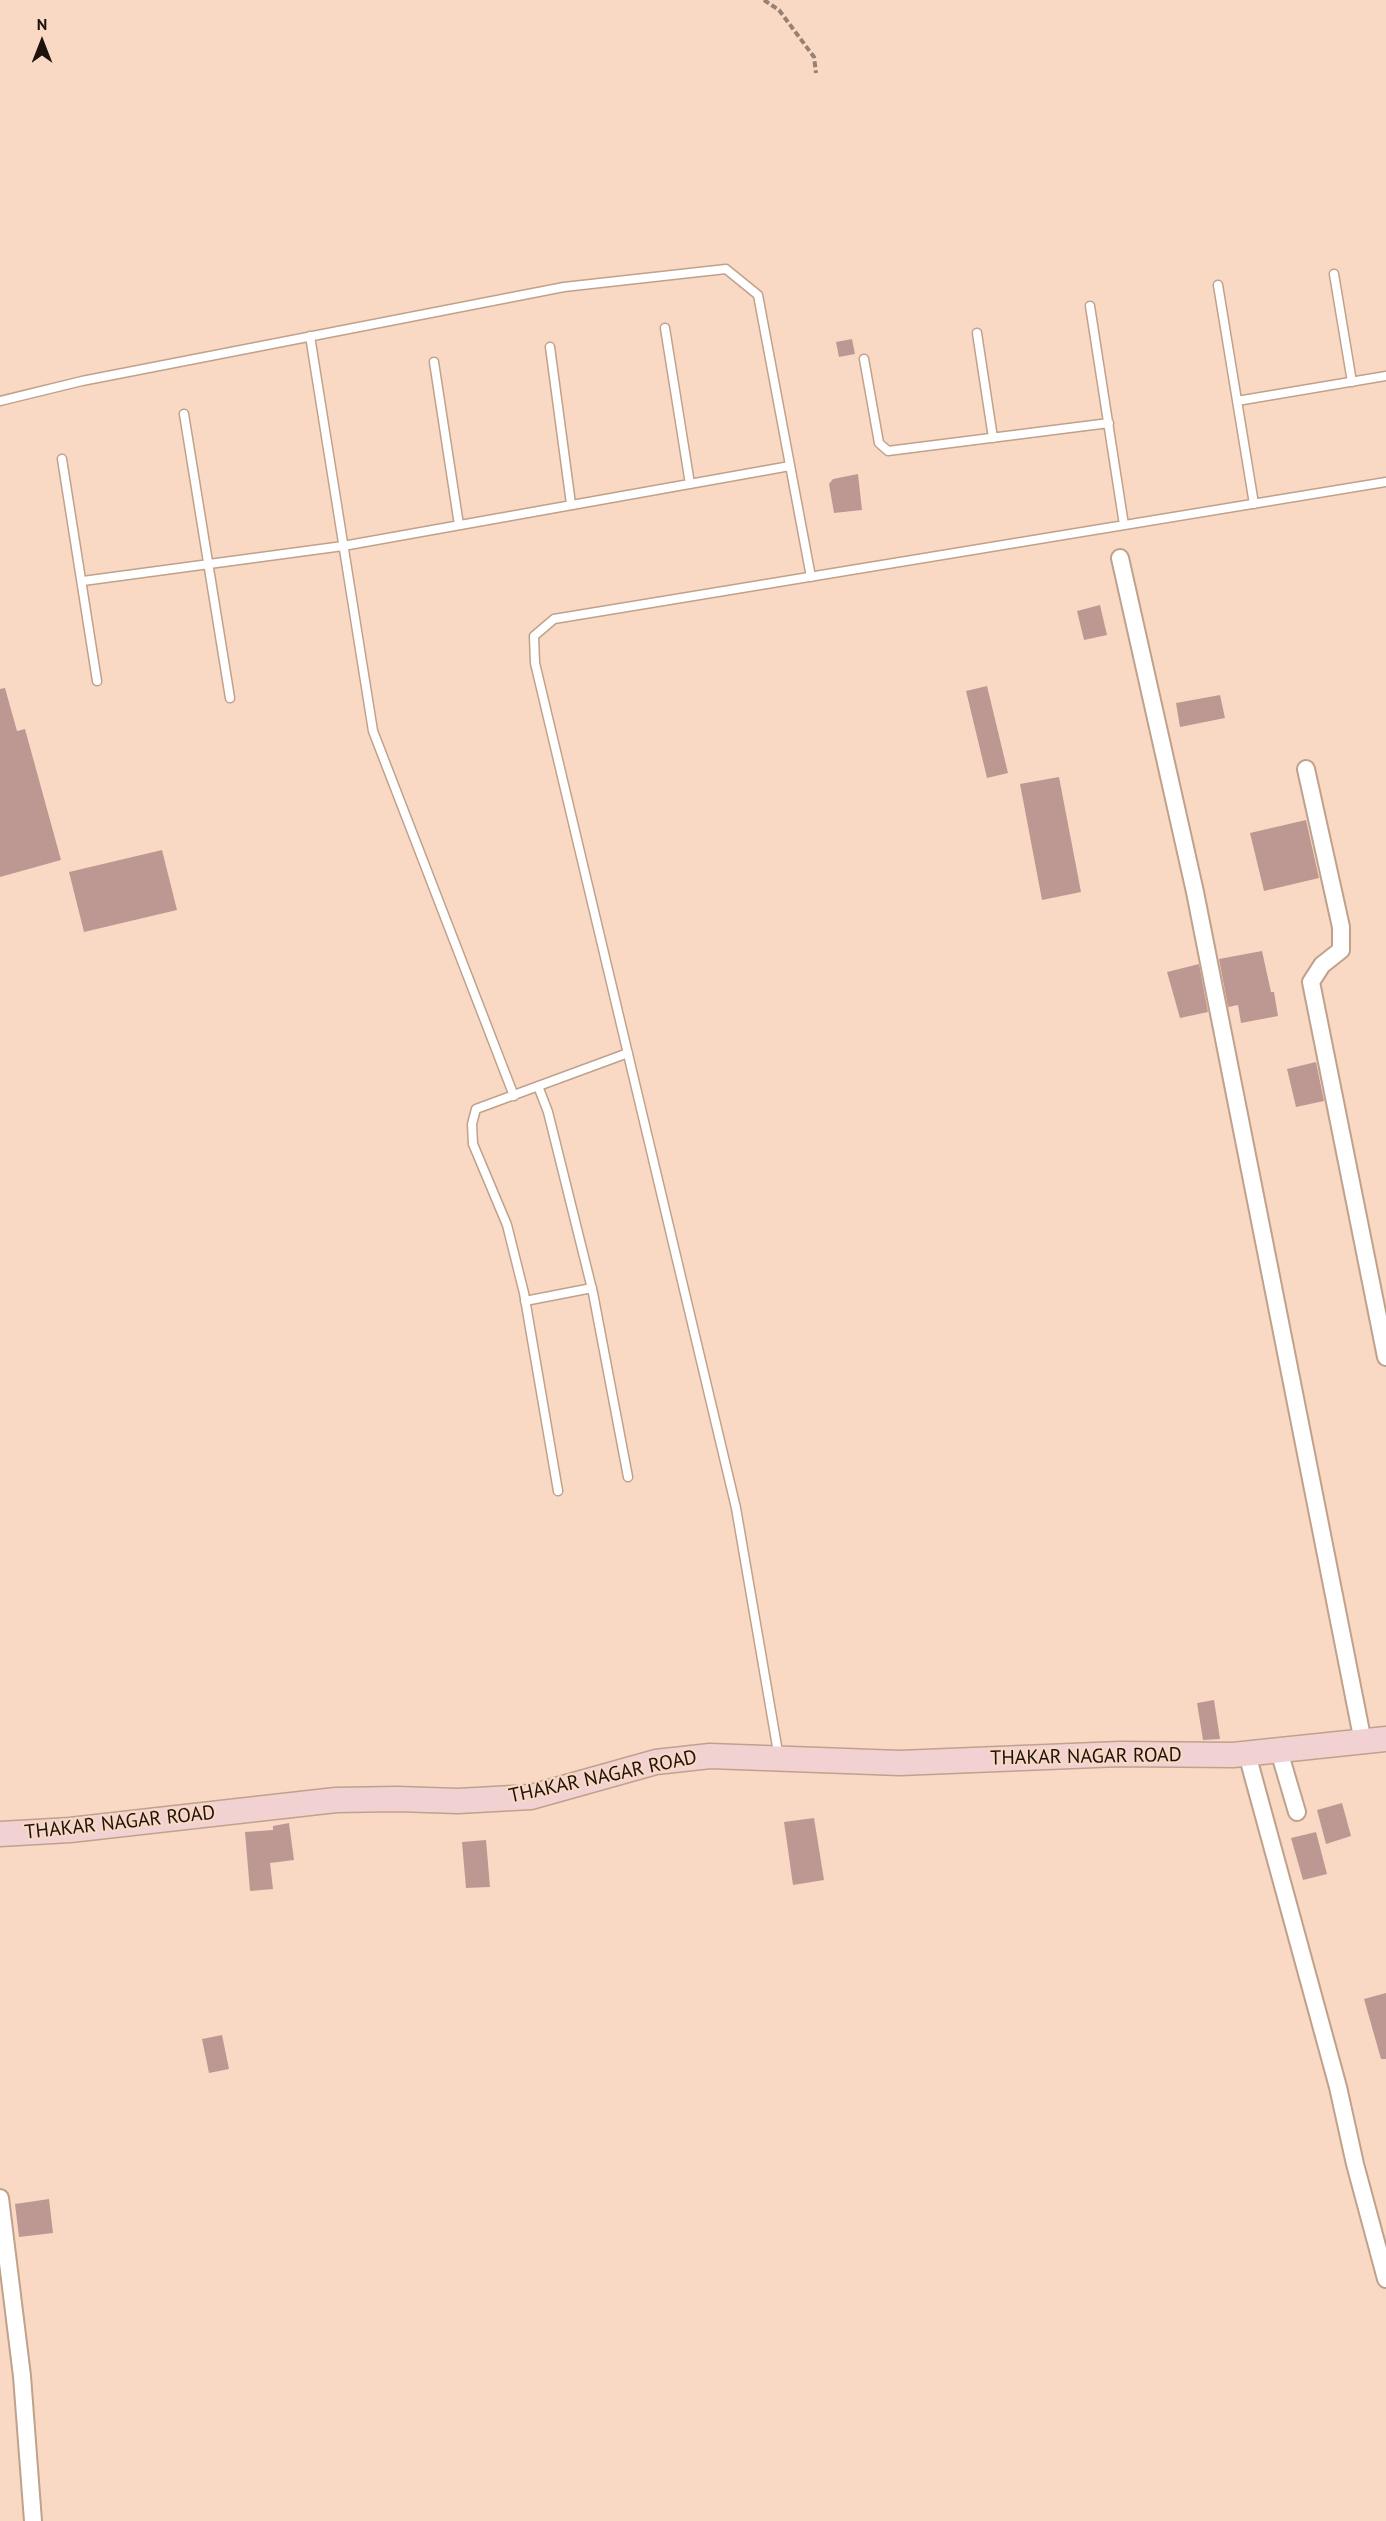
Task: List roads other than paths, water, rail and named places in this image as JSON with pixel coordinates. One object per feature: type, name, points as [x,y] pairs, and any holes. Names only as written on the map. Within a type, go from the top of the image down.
[{"type":"street","points":[[1120,558],[1195,892],[1375,1740]]},
{"type":"street","points":[[1306,769],[1341,927],[1341,950],[1322,965],[1311,982],[1386,1357]]},
{"type":"street","name":"THAKAR NAGAR ROAD","points":[[0,1834],[70,1830],[336,1800],[458,1801],[531,1797],[656,1762],[710,1756],[900,1762],[1120,1754],[1247,1754],[1375,1740]]},
{"type":"street","points":[[1279,1751],[1297,1812]]},
{"type":"street","points":[[1247,1754],[1338,2087],[1355,2164],[1386,2279]]},
{"type":"street","points":[[0,2198],[22,2376],[33,2521]]},
{"type":"lane","points":[[0,401],[82,381],[564,286],[726,268],[758,295],[811,577]]},
{"type":"lane","points":[[1334,274],[1352,382]]},
{"type":"lane","points":[[1218,285],[1254,504]]},
{"type":"lane","points":[[1090,306],[1124,525]]},
{"type":"lane","points":[[664,328],[690,484]]},
{"type":"lane","points":[[976,333],[993,438]]},
{"type":"lane","points":[[310,336],[373,731],[514,1096]]},
{"type":"lane","points":[[550,347],[572,504]]},
{"type":"lane","points":[[864,359],[879,443],[888,451],[1108,423]]},
{"type":"lane","points":[[434,362],[459,525]]},
{"type":"lane","points":[[1238,401],[1386,376]]},
{"type":"lane","points":[[184,414],[230,698]]},
{"type":"lane","points":[[62,459],[97,681]]},
{"type":"lane","points":[[83,581],[343,546],[790,466]]},
{"type":"lane","points":[[779,1758],[736,1508],[535,663],[534,636],[554,619],[1386,482]]},
{"type":"lane","points":[[558,1491],[525,1301],[507,1224],[473,1144],[472,1124],[476,1109],[628,1053]]},
{"type":"lane","points":[[538,1086],[548,1112],[592,1288],[628,1477]]},
{"type":"lane","points":[[525,1301],[592,1288]]}]
